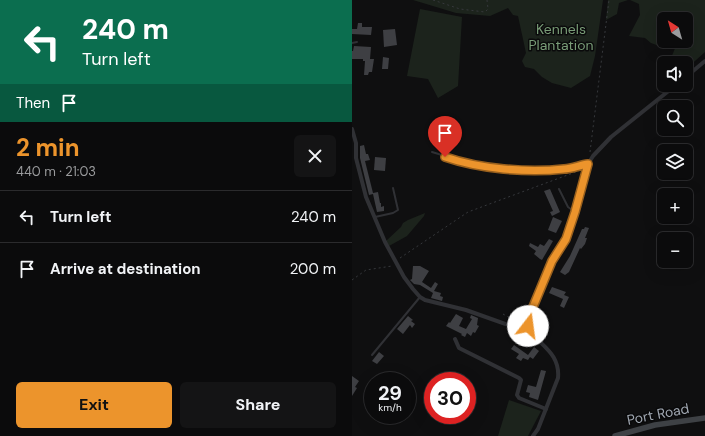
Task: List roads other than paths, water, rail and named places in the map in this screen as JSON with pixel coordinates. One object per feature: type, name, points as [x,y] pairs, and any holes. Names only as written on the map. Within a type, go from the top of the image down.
[{"type":"street","points":[[693,71],[705,61]]},
{"type":"street","points":[[526,327],[552,261],[566,239],[588,166],[593,156],[611,137],[667,92]]},
{"type":"street","points":[[352,129],[355,135],[356,158],[362,184],[374,218],[397,265],[408,283],[420,297],[430,302],[466,310],[514,327],[526,327]]},
{"type":"street","points":[[526,327],[549,350],[559,369],[558,378],[546,409],[533,436]]},
{"type":"street","points":[[455,340],[459,348],[519,378],[521,380],[517,395],[519,398],[546,409]]},
{"type":"street","name":"Port Road","points":[[615,436],[655,425],[705,418]]},
{"type":"lane","points":[[352,43],[357,42]]},
{"type":"lane","points":[[432,152],[475,165],[513,169],[553,170],[566,169],[582,165],[588,166]]},
{"type":"lane","points":[[374,218],[393,213],[398,210],[393,188]]},
{"type":"lane","points":[[559,189],[568,207],[575,212]]},
{"type":"lane","points":[[372,355],[420,297]]},
{"type":"park label","name":"Kennels Plantation","points":[[561,38]]}]
